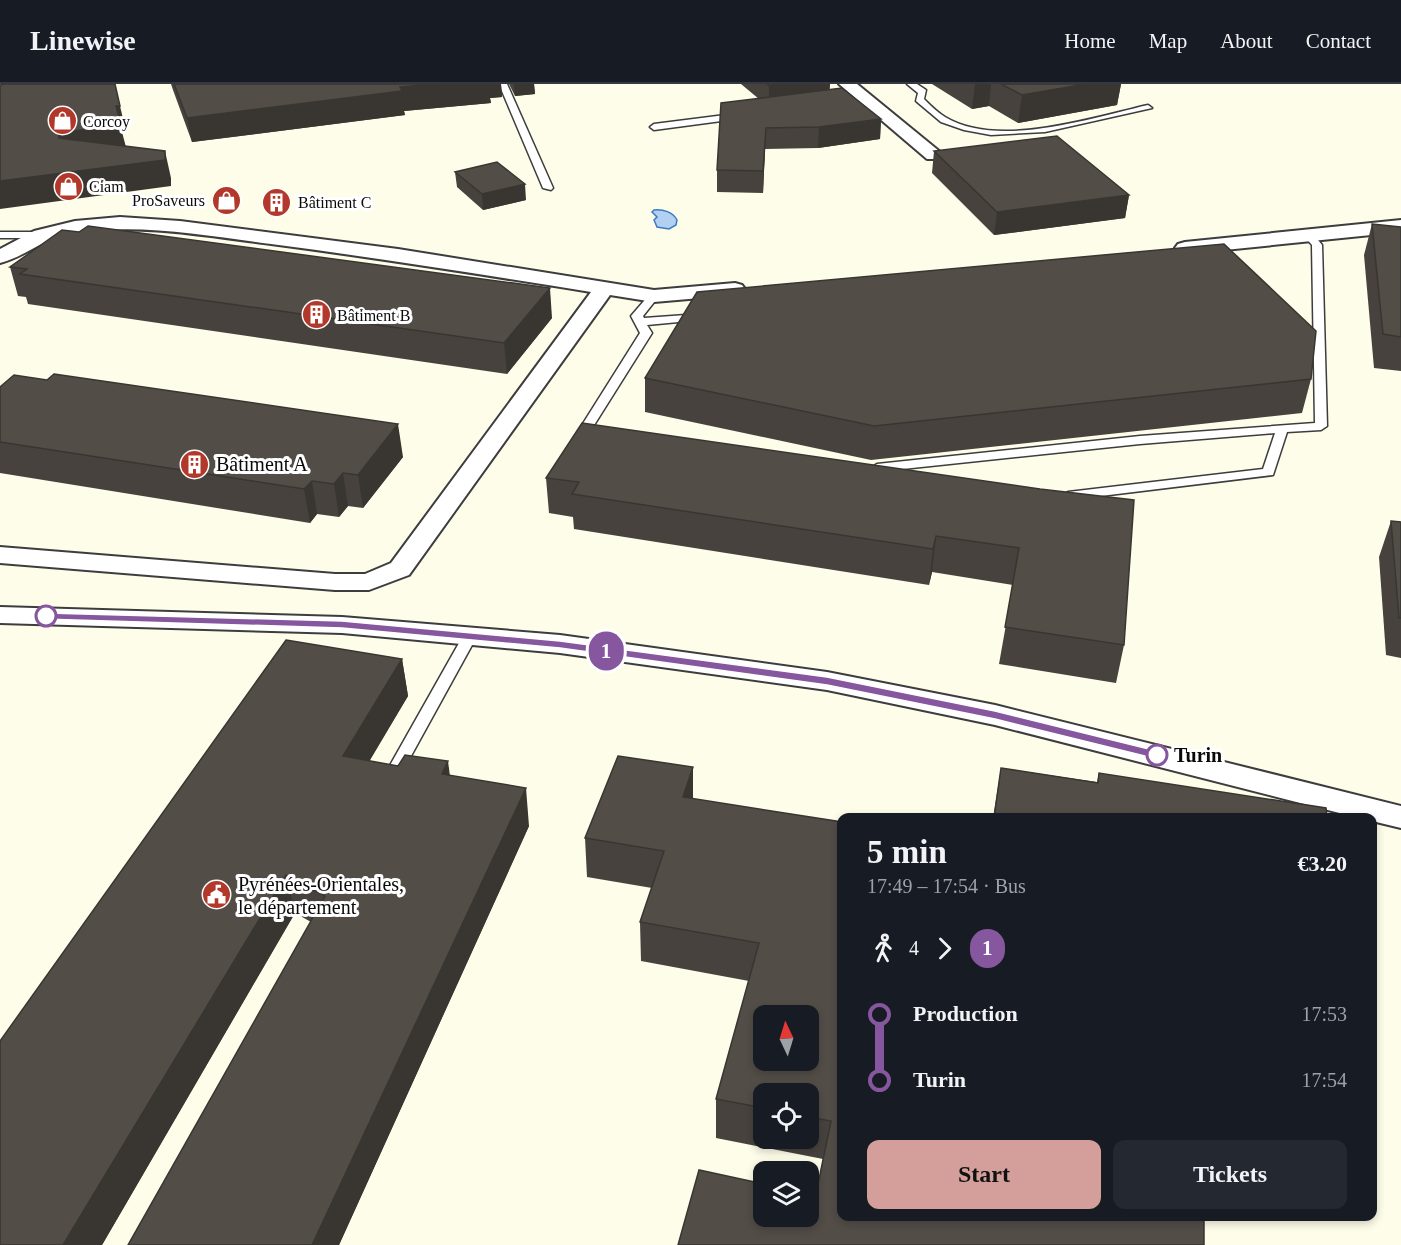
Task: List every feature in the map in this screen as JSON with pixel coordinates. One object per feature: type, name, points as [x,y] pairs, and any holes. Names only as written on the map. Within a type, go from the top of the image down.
[{"type":"street","points":[[847,84],[860,101],[933,155]]},
{"type":"street","points":[[1310,237],[1365,221],[1401,217]]},
{"type":"street","points":[[0,257],[41,235],[75,227],[120,223],[180,227],[398,255],[654,296],[750,288]]},
{"type":"street","points":[[1167,250],[1401,226]]},
{"type":"street","points":[[1310,237],[1401,234]]},
{"type":"street","points":[[0,555],[335,582],[369,582],[400,569],[604,289]]},
{"type":"street","points":[[0,615],[342,625],[560,644],[827,681],[995,715],[1401,817]]},
{"type":"lane","points":[[503,84],[548,188]]},
{"type":"lane","points":[[911,84],[922,92],[919,99],[944,119],[991,134],[1016,134],[1148,108]]},
{"type":"lane","points":[[654,128],[748,115]]},
{"type":"lane","points":[[0,235],[41,235]]},
{"type":"lane","points":[[923,477],[872,467],[1140,440],[1321,426],[1314,329],[1317,245],[1310,237]]},
{"type":"lane","points":[[606,435],[583,433],[646,333],[638,316],[654,296]]},
{"type":"lane","points":[[640,322],[711,316]]},
{"type":"lane","points":[[1054,495],[1076,496],[1268,472],[1282,430]]},
{"type":"lane","points":[[392,776],[470,636]]},
{"type":"water","points":[[654,210],[670,213],[677,220],[676,225],[669,229],[657,227],[654,220],[657,217],[652,212]]},
{"type":"building","points":[[115,84],[120,106],[116,106],[121,125],[59,133],[59,138],[165,151],[165,160],[0,181],[0,85]]},
{"type":"building","points":[[174,84],[436,84],[400,87],[402,91],[187,118]]},
{"type":"building","points":[[1001,84],[1086,84],[1022,95]]},
{"type":"building","points":[[842,88],[881,119],[819,127],[766,128],[763,171],[717,170],[721,103]]},
{"type":"building","points":[[1057,136],[1129,195],[997,212],[934,151]]},
{"type":"building","points":[[497,162],[525,184],[482,194],[455,172]]},
{"type":"building","points":[[1372,224],[1401,227],[1401,337],[1383,334]]},
{"type":"building","points":[[88,226],[550,288],[504,343],[20,274],[27,269],[10,267],[62,230],[79,232]]},
{"type":"building","points":[[1224,244],[1316,331],[1311,379],[874,426],[645,378],[697,292]]},
{"type":"building","points":[[54,374],[398,424],[358,475],[343,473],[334,484],[312,481],[304,489],[0,442],[0,387],[14,375],[47,380]]},
{"type":"building","points":[[582,423],[1040,489],[1134,500],[1124,645],[1005,627],[1019,548],[936,536],[933,549],[572,494],[579,482],[546,478]]},
{"type":"building","points":[[1391,521],[1401,522],[1401,618],[1399,618]]},
{"type":"building","points":[[286,640],[402,659],[343,756],[398,766],[405,755],[448,761],[442,774],[526,788],[312,1245],[128,1245],[325,896],[286,875],[63,1245],[0,1245],[0,1041]]},
{"type":"building","points":[[618,756],[693,767],[683,797],[837,821],[837,1221],[1204,1221],[1204,1245],[678,1245],[699,1170],[753,1182],[753,1227],[819,1227],[819,1179],[831,1121],[819,1119],[819,1083],[753,1083],[753,1106],[716,1099],[759,943],[640,922],[664,851],[585,838]]},
{"type":"building","points":[[1001,768],[1098,783],[1099,773],[1326,808],[1326,813],[995,813]]},
{"type":"bus line","name":"1","points":[[46,616],[342,625],[560,644],[827,681],[995,715],[1157,755]]},
{"type":"place","name":"Corcoy","points":[[62,121]]},
{"type":"place","name":"Ciam","points":[[68,186]]},
{"type":"place","name":"ProSaveurs","points":[[226,200]]},
{"type":"place","name":"Bâtiment C","points":[[277,202]]},
{"type":"place","name":"Bâtiment B","points":[[316,315]]},
{"type":"place","name":"Bâtiment A","points":[[195,464]]},
{"type":"place","name":"Turin","points":[[1157,755]]},
{"type":"place","name":"Pyrénées-Orientales, le département","points":[[217,895]]}]
